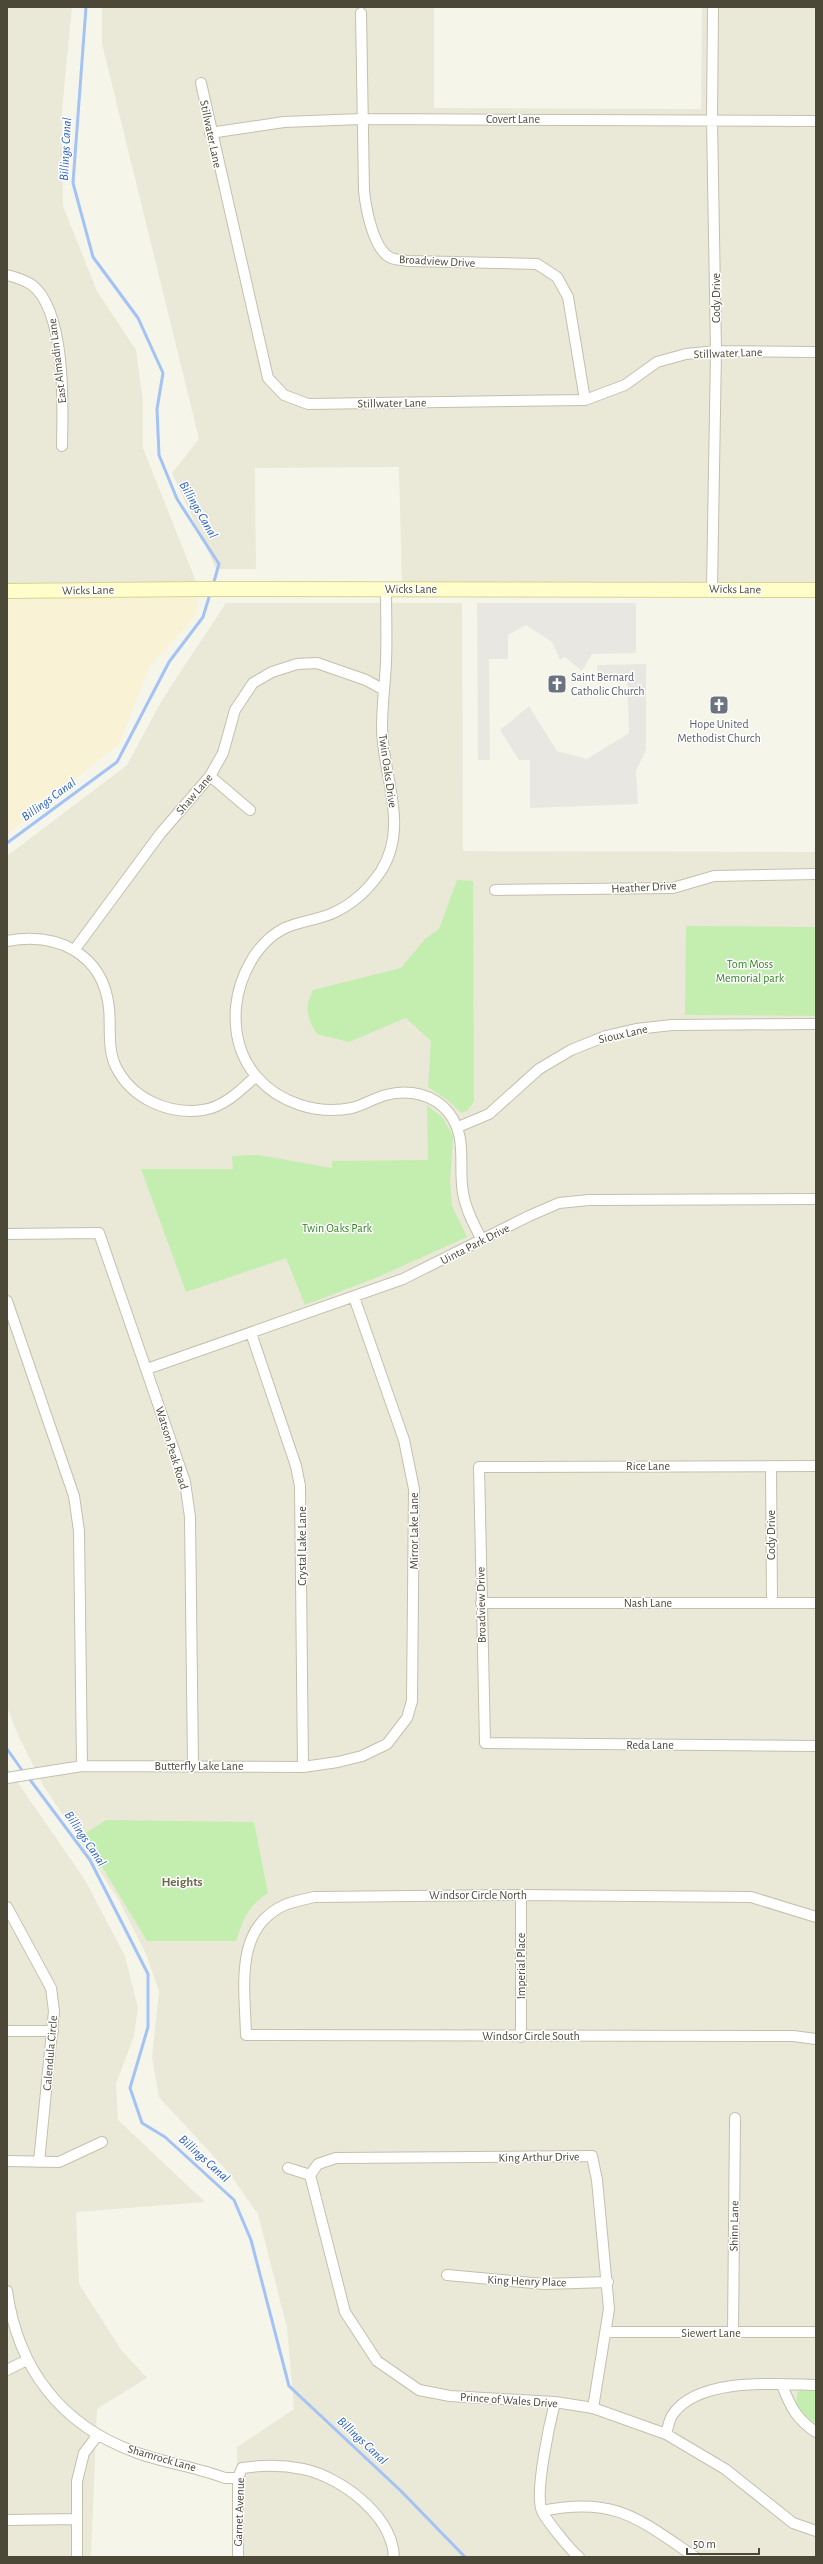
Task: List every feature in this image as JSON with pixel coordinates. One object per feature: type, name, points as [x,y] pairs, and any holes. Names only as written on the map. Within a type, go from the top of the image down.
[{"type":"main road","name":"Wicks Lane","points":[[7,591],[199,588],[712,588],[816,590]]},
{"type":"street","name":"Cody Drive","points":[[712,588],[716,351],[712,120],[713,7]]},
{"type":"street","name":"Broadview Drive","points":[[361,13],[361,119],[366,208],[379,246],[390,258],[408,262],[537,264],[557,277],[568,297],[585,400]]},
{"type":"street","name":"Stillwater Lane","points":[[201,83],[210,133],[268,378],[284,395],[308,404],[585,400],[625,385],[657,362],[686,354],[716,351],[816,352]]},
{"type":"street","name":"Covert Lane","points":[[210,133],[284,122],[361,119],[816,121]]},
{"type":"street","name":"East Almadin Lane","points":[[7,275],[32,284],[40,293],[53,317],[63,396],[62,446]]},
{"type":"street","name":"Twin Oaks Drive","points":[[386,588],[384,754],[394,800],[391,851],[369,887],[356,899],[333,913],[284,928],[263,943],[249,965],[237,991],[234,1021],[241,1053],[256,1076],[281,1098],[305,1107],[330,1111],[353,1107],[386,1095],[405,1092],[419,1094],[434,1100],[448,1112],[458,1127],[462,1148],[463,1192],[468,1212],[482,1240]]},
{"type":"street","name":"Shaw Lane","points":[[75,949],[160,834],[210,776],[223,753],[235,710],[253,683],[272,672],[297,664],[317,663],[366,680],[384,690]]},
{"type":"street","points":[[210,776],[250,810]]},
{"type":"street","name":"Heather Drive","points":[[495,890],[673,888],[714,876],[816,874]]},
{"type":"street","points":[[7,941],[26,937],[51,940],[75,949],[90,963],[101,978],[109,1006],[110,1047],[116,1067],[130,1087],[152,1103],[177,1110],[204,1110],[222,1103],[239,1093],[256,1076]]},
{"type":"street","name":"Sioux Lane","points":[[458,1127],[489,1114],[539,1069],[571,1050],[606,1036],[636,1029],[672,1025],[816,1024]]},
{"type":"street","name":"Uinta Park Drive","points":[[147,1369],[403,1279],[559,1203],[589,1200],[816,1199]]},
{"type":"street","name":"Watson Peak Road","points":[[7,1234],[100,1233],[185,1482],[190,1517],[193,1765]]},
{"type":"street","name":"Mirror Lake Lane","points":[[354,1296],[404,1440],[414,1489],[412,1700],[407,1718],[387,1744]]},
{"type":"street","points":[[7,1301],[74,1496],[79,1531],[82,1766]]},
{"type":"street","name":"Crystal Lake Lane","points":[[251,1333],[296,1466],[300,1486],[303,1767]]},
{"type":"street","name":"Cody Drive","points":[[771,1466],[772,1603]]},
{"type":"street","name":"Rice Lane","points":[[479,1467],[816,1466]]},
{"type":"street","name":"Broadview Drive","points":[[479,1467],[485,1744]]},
{"type":"street","name":"Nash Lane","points":[[481,1602],[816,1603]]},
{"type":"street","name":"Butterfly Lake Lane","points":[[8,1778],[82,1766],[193,1765],[303,1767],[362,1756],[387,1744]]},
{"type":"street","name":"Reda Lane","points":[[485,1744],[816,1746]]},
{"type":"street","name":"Windsor Circle North","points":[[246,2035],[245,1956],[252,1935],[265,1920],[286,1904],[314,1897],[521,1895],[751,1897],[816,1917]]},
{"type":"street","name":"Imperial Place","points":[[521,1895],[522,2037]]},
{"type":"street","name":"Calendula Circle","points":[[7,1907],[51,1988],[54,2011],[39,2162]]},
{"type":"street","points":[[7,2031],[53,2031]]},
{"type":"street","name":"Windsor Circle South","points":[[246,2035],[522,2037],[793,2036],[816,2039]]},
{"type":"street","name":"Shinn Lane","points":[[733,2333],[735,2118]]},
{"type":"street","points":[[7,2161],[60,2162],[102,2142]]},
{"type":"street","name":"King Arthur Drive","points":[[310,2175],[318,2164],[336,2158],[592,2156],[597,2180],[608,2282],[606,2332],[593,2408]]},
{"type":"street","points":[[288,2168],[310,2175]]},
{"type":"street","name":"Prince of Wales Drive","points":[[310,2175],[345,2312],[377,2360],[419,2390],[450,2396],[556,2402],[593,2408],[666,2434],[725,2469],[793,2523],[816,2531]]},
{"type":"street","name":"King Henry Place","points":[[447,2275],[544,2284],[608,2282]]},
{"type":"street","name":"Shamrock Lane","points":[[7,2291],[16,2335],[27,2360],[48,2393],[74,2419],[97,2436],[136,2453],[225,2478],[238,2478]]},
{"type":"street","name":"Siewert Lane","points":[[606,2332],[816,2332]]},
{"type":"street","points":[[7,2370],[27,2360]]},
{"type":"street","points":[[666,2434],[672,2415],[689,2400],[727,2388],[748,2385],[816,2385]]},
{"type":"street","points":[[782,2385],[790,2408],[803,2424],[816,2432]]},
{"type":"street","points":[[556,2402],[546,2438],[542,2479],[542,2511],[579,2557]]},
{"type":"street","points":[[76,2557],[77,2481],[79,2467],[84,2453],[97,2436]]},
{"type":"street","name":"Garnet Avenue","points":[[238,2557],[238,2478],[242,2468],[260,2465],[303,2469],[334,2482],[355,2494],[374,2514],[394,2544],[394,2557]]},
{"type":"street","points":[[542,2511],[571,2505],[602,2507],[629,2514],[695,2557]]},
{"type":"street","points":[[7,2520],[76,2519]]},
{"type":"shaded area","points":[[7,7],[72,7],[62,110],[63,206],[97,291],[136,350],[143,402],[143,448],[199,589],[7,591]]},
{"type":"shaded area","points":[[102,7],[434,7],[434,108],[701,109],[702,7],[816,7],[816,588],[402,589],[399,467],[255,468],[256,569],[216,569],[172,473],[199,439],[102,44]]},
{"type":"shaded area","points":[[199,589],[196,615],[149,667],[119,744],[7,834],[7,591]]},
{"type":"shaded area","points":[[226,603],[462,603],[463,851],[816,852],[816,2557],[237,2557],[237,2447],[294,2409],[287,2328],[258,2214],[229,2173],[159,2097],[152,2058],[159,1991],[146,1954],[118,1899],[43,1785],[18,1735],[7,1707],[7,856],[127,765],[162,700]]},
{"type":"shaded area","points":[[477,603],[636,603],[636,653],[592,654],[582,671],[565,657],[560,660],[552,642],[526,625],[508,635],[508,659],[489,659],[490,760],[478,760]]},
{"type":"shaded area","points":[[646,664],[646,750],[636,771],[638,804],[530,808],[530,760],[519,760],[500,730],[529,706],[557,751],[587,759],[629,733],[627,678],[598,677],[597,665]]},
{"type":"shaded area","points":[[7,1767],[85,1880],[125,1956],[138,2008],[134,2036],[116,2084],[118,2120],[205,2202],[76,2212],[79,2284],[122,2351],[147,2378],[97,2409],[91,2557],[7,2557]]},
{"type":"green space","points":[[457,880],[473,881],[474,1102],[467,1111],[461,1113],[449,1101],[428,1087],[431,1041],[406,1018],[349,1042],[317,1034],[310,1022],[307,1008],[313,990],[401,968],[425,939],[439,929]]},
{"type":"green space","name":"Tom Moss Memorial park","points":[[686,926],[816,927],[816,1016],[685,1015]]},
{"type":"green space","name":"Twin Oaks Park","points":[[427,1105],[443,1118],[453,1136],[450,1181],[452,1206],[467,1237],[378,1277],[305,1305],[286,1258],[186,1292],[141,1169],[233,1169],[232,1156],[259,1155],[332,1168],[332,1161],[428,1160]]},
{"type":"green space","points":[[106,1820],[254,1822],[268,1893],[255,1903],[247,1914],[236,1941],[147,1941],[83,1835]]},
{"type":"green space","points":[[803,2389],[816,2389],[816,2424],[803,2414],[798,2407],[798,2392]]},
{"type":"waterway","name":"Billings Canal","points":[[86,7],[73,183],[93,257],[138,318],[163,373],[157,409],[159,455],[177,499],[219,564],[213,585]]},
{"type":"waterway","name":"Billings Canal","points":[[7,843],[117,762],[169,662],[203,617],[210,594]]},
{"type":"waterway","name":"Billings Canal","points":[[7,1749],[24,1773]]},
{"type":"waterway","name":"Billings Canal","points":[[28,1777],[90,1860],[148,1974],[148,2027],[130,2088],[142,2123],[165,2137],[234,2200],[251,2240],[289,2386],[401,2491],[465,2557]]},
{"type":"place","name":"Saint Bernard Catholic Church","points":[[557,684]]},
{"type":"place","name":"Hope United Methodist Church","points":[[719,705]]},
{"type":"district","name":"Heights","points":[[182,1882]]}]
